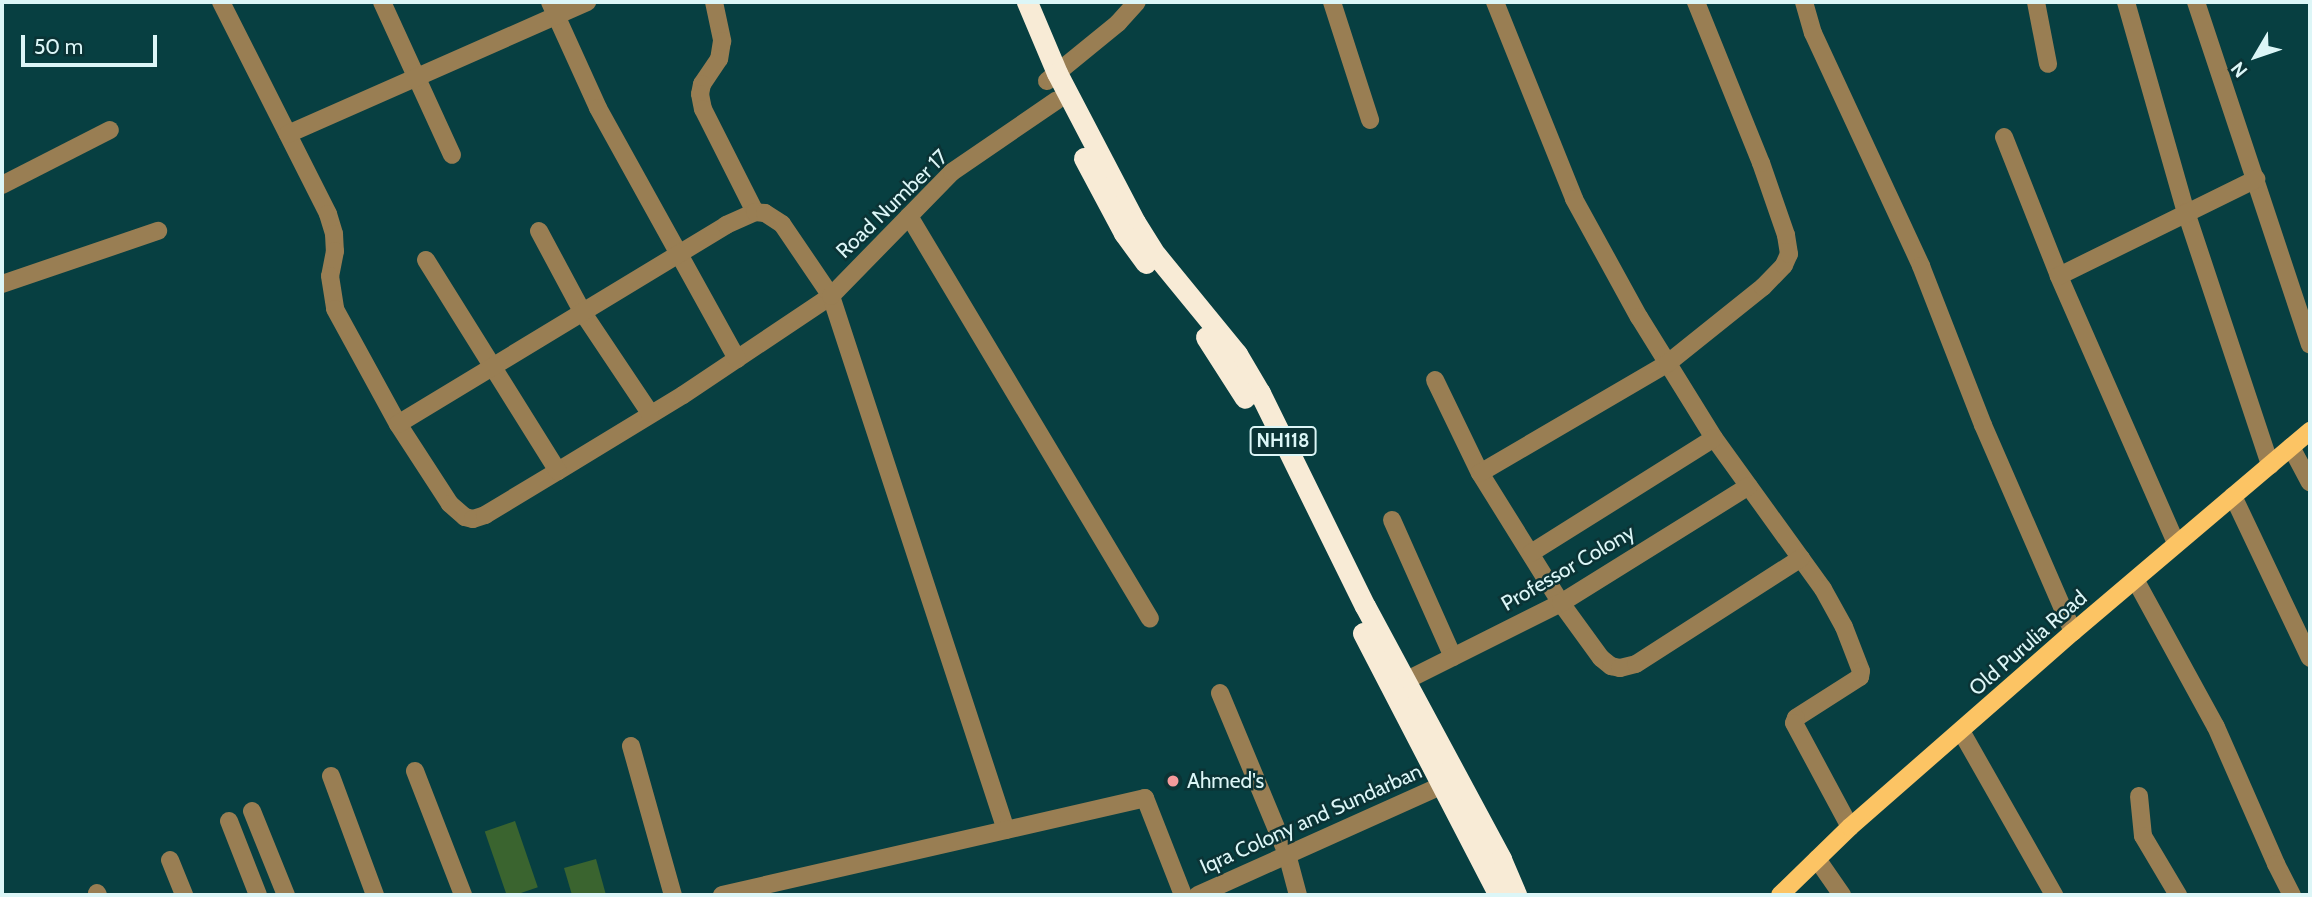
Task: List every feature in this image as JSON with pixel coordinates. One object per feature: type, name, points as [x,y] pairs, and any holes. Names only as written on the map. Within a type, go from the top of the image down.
[{"type":"highway","name":"NH118","points":[[1012,2],[1124,233],[1218,352],[1240,388],[1499,895]]},
{"type":"highway","name":"NH118","points":[[1027,2],[1054,85],[1135,222],[1156,255],[1237,354],[1260,393],[1405,681],[1501,859],[1516,895]]},
{"type":"main road","name":"Old Purulia Road","points":[[1780,895],[1850,828],[1961,730],[2136,581],[2176,543],[2310,431]]},
{"type":"street","points":[[220,2],[310,175],[334,234],[335,251],[330,276],[335,309],[398,425],[726,225],[755,212],[765,214],[782,224],[831,296],[1006,830]]},
{"type":"street","points":[[382,2],[452,155]]},
{"type":"street","points":[[288,134],[415,77],[553,8],[587,2]]},
{"type":"street","points":[[714,2],[722,41],[719,59],[702,84],[700,94],[703,109],[755,212]]},
{"type":"street","name":"Road Number 17","points":[[398,425],[450,504],[465,517],[473,519],[485,515],[737,359],[831,296],[952,172],[1054,85],[1138,2]]},
{"type":"street","points":[[1332,2],[1370,120]]},
{"type":"street","points":[[1495,2],[1574,199],[1714,438],[1801,558],[1844,627],[1861,671],[1857,680],[1796,718],[1794,723],[1850,828]]},
{"type":"street","points":[[1480,473],[1668,363],[1763,287],[1784,265],[1789,254],[1786,235],[1761,163],[1696,2]]},
{"type":"street","points":[[1804,2],[1813,33],[1921,266],[1983,425],[2073,632]]},
{"type":"street","points":[[2036,2],[2048,64]]},
{"type":"street","points":[[2126,2],[2186,212],[2270,465]]},
{"type":"street","points":[[2196,2],[2310,345]]},
{"type":"street","points":[[553,8],[598,108],[677,256],[737,359]]},
{"type":"street","points":[[2,186],[110,131]]},
{"type":"street","points":[[2004,137],[2059,276],[2176,543]]},
{"type":"street","points":[[2059,276],[2256,179]]},
{"type":"street","points":[[909,216],[1150,618]]},
{"type":"street","points":[[2,284],[158,231]]},
{"type":"street","points":[[539,231],[583,313],[650,413]]},
{"type":"street","points":[[426,260],[558,471]]},
{"type":"street","points":[[1435,380],[1480,473],[1561,603],[1601,658],[1620,668],[1636,664],[1801,558]]},
{"type":"street","points":[[1531,553],[1714,438]]},
{"type":"street","points":[[2291,447],[2310,482]]},
{"type":"street","name":"Professor Colony","points":[[1405,681],[1561,603],[1749,486]]},
{"type":"street","points":[[2233,496],[2310,658]]},
{"type":"street","points":[[1392,520],[1453,657]]},
{"type":"street","points":[[2136,581],[2216,727],[2292,895]]},
{"type":"street","points":[[1220,694],[1287,854],[1298,895]]},
{"type":"street","points":[[1961,730],[2054,895]]},
{"type":"street","points":[[631,746],[673,895]]},
{"type":"street","points":[[415,771],[463,895]]},
{"type":"street","points":[[331,776],[375,895]]},
{"type":"street","name":"Iqra Colony and Sundarban","points":[[1198,895],[1443,785]]},
{"type":"street","points":[[2138,796],[2143,836],[2178,895]]},
{"type":"street","points":[[722,895],[1145,799],[1183,895]]},
{"type":"street","points":[[251,811],[286,895]]},
{"type":"street","points":[[229,821],[258,895]]},
{"type":"street","points":[[1817,859],[1842,895]]},
{"type":"street","points":[[170,860],[184,895]]},
{"type":"green space","points":[[515,821],[538,887],[507,895],[485,831]]},
{"type":"green space","points":[[596,859],[606,895],[572,895],[564,868]]},
{"type":"place","name":"Ahmed's","points":[[1173,781]]}]
